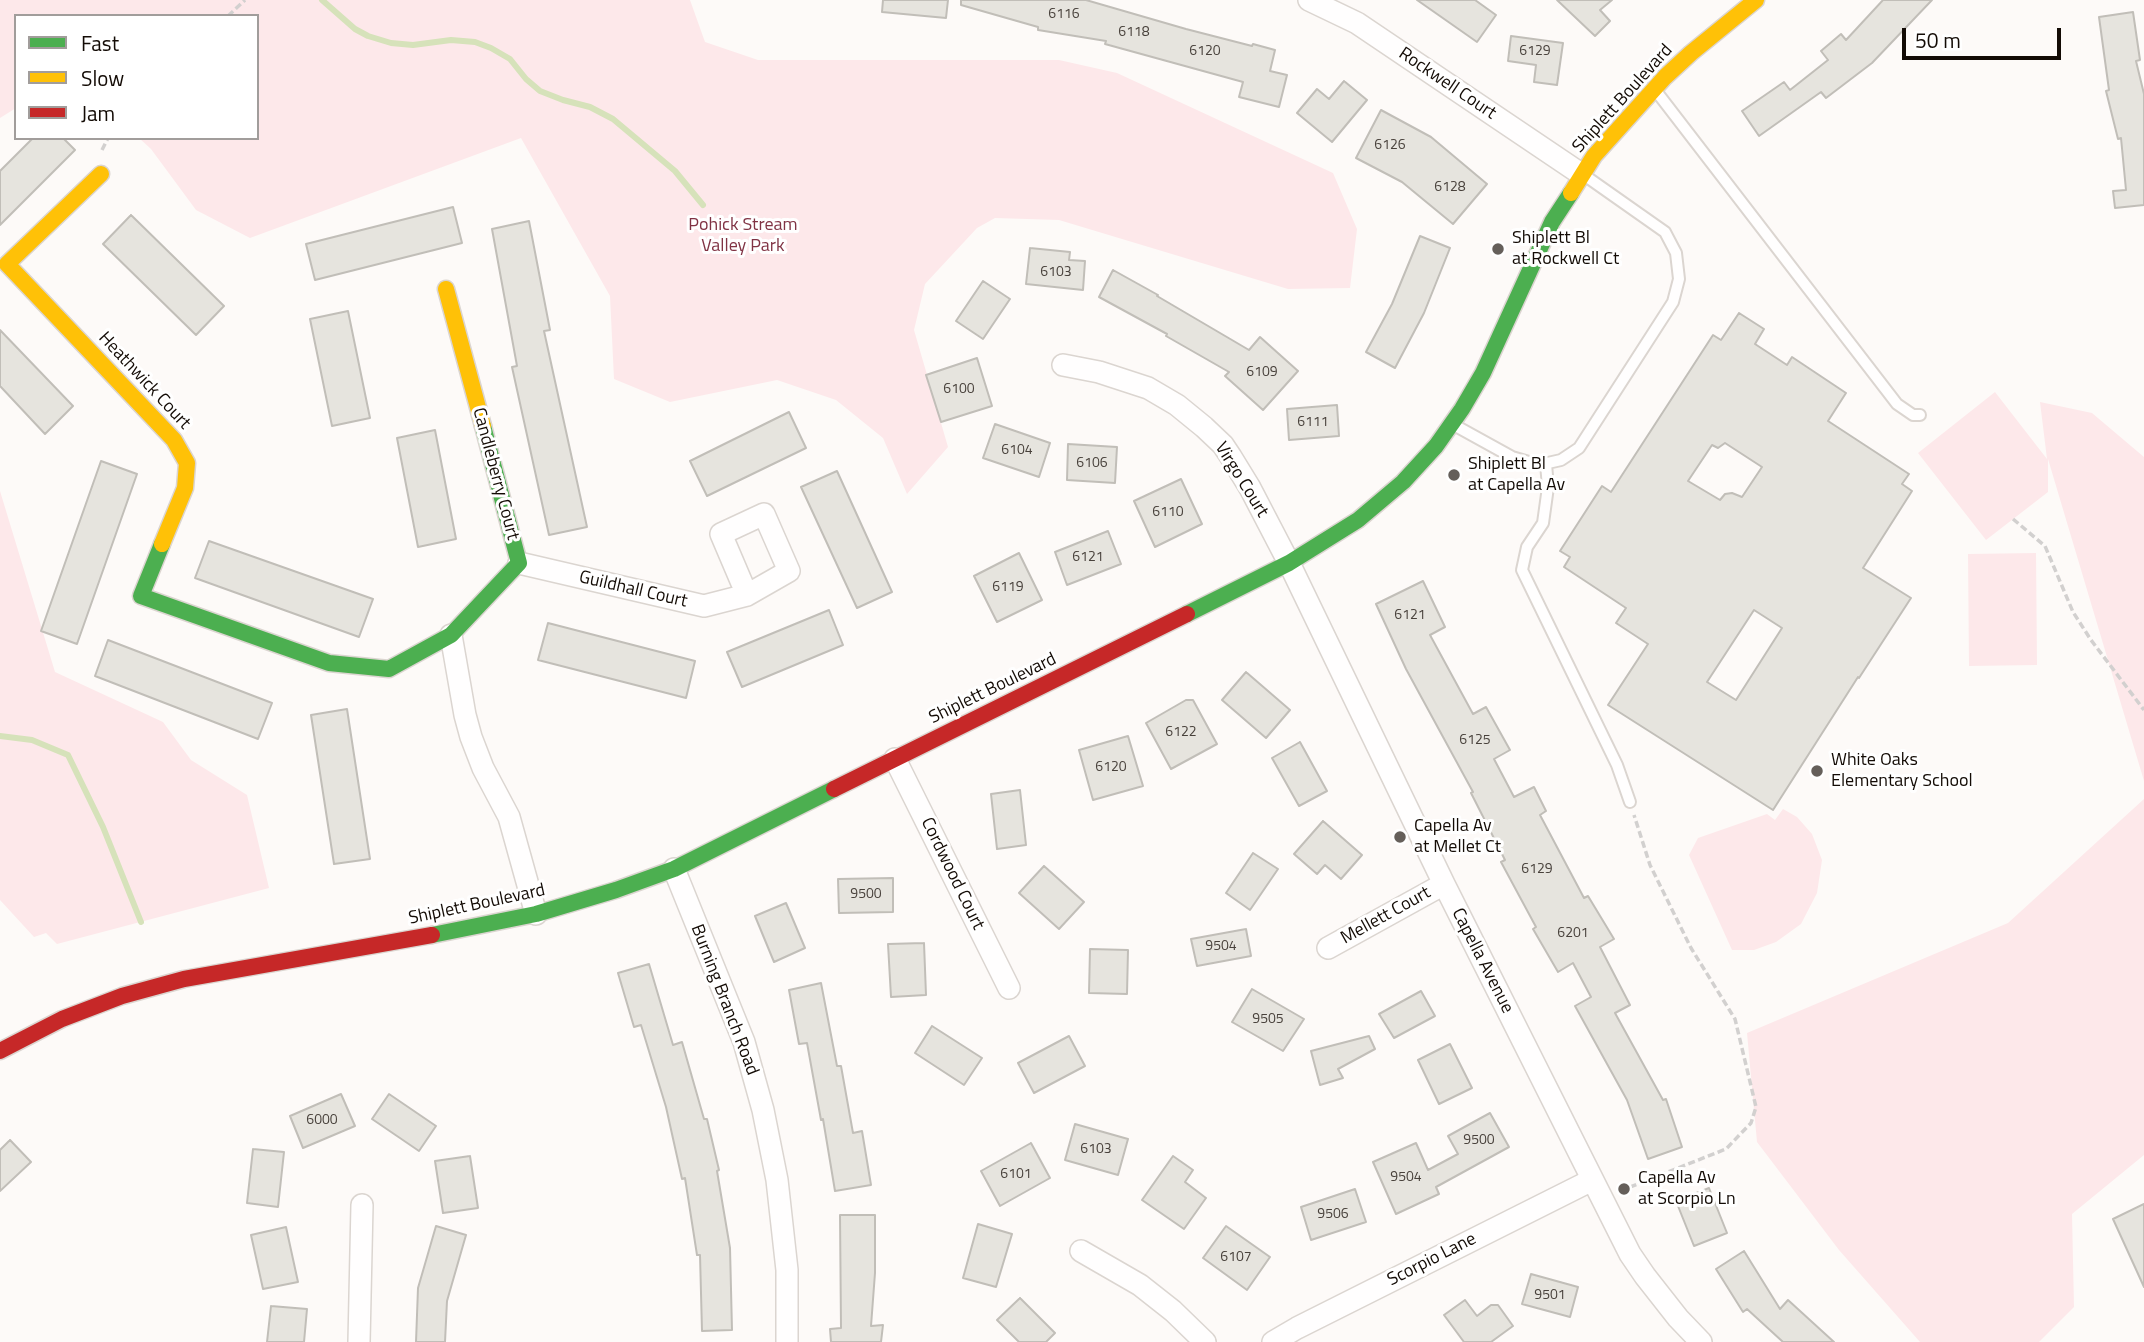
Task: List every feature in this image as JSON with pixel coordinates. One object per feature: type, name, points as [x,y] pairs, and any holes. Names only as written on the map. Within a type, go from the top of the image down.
[{"type":"street","name":"Rockwell Court","points":[[1309,0],[1357,23],[1581,174]]},
{"type":"street","name":"Shiplett Boulevard","points":[[0,1051],[74,1014],[122,996],[184,979],[457,931],[536,914],[674,869],[1289,563],[1358,520],[1403,482],[1436,446],[1483,373],[1552,222],[1581,174],[1601,147],[1691,52],[1756,0]]},
{"type":"street","name":"Heathwick Court","points":[[101,174],[7,264],[174,440],[187,463],[184,488],[141,596],[329,663],[389,669],[451,635]]},
{"type":"street","name":"Candleberry Court","points":[[446,289],[519,563],[451,635]]},
{"type":"street","name":"Virgo Court","points":[[1063,365],[1099,372],[1148,388],[1177,405],[1204,427],[1231,457],[1289,563]]},
{"type":"street","name":"Guildhall Court","points":[[519,563],[704,606],[747,594]]},
{"type":"street","name":"Capella Avenue","points":[[1289,563],[1444,884],[1630,1254],[1678,1318],[1701,1342]]},
{"type":"street","points":[[451,635],[471,737],[483,768],[509,817],[536,914]]},
{"type":"street","name":"Cordwood Court","points":[[895,759],[1009,988]]},
{"type":"street","name":"Burning Branch Road","points":[[674,869],[744,1042],[763,1110],[777,1180],[784,1244],[787,1342]]},
{"type":"street","name":"Mellett Court","points":[[1328,948],[1444,884]]},
{"type":"street","name":"Scorpio Lane","points":[[1273,1342],[1592,1180]]},
{"type":"street","points":[[359,1342],[362,1205]]},
{"type":"street","points":[[1081,1251],[1140,1285],[1173,1311],[1205,1342]]},
{"type":"lane","points":[[1654,89],[1896,404],[1913,415],[1920,415]]},
{"type":"lane","points":[[1451,424],[1512,457],[1539,465],[1561,460],[1579,448],[1673,302],[1679,279],[1676,253],[1665,232],[1581,174]]},
{"type":"lane","points":[[1546,464],[1548,487],[1543,523],[1527,547],[1522,569],[1617,765],[1630,802]]},
{"type":"path","points":[[230,14],[245,0]]},
{"type":"path","points":[[2013,519],[2045,546],[2073,612],[2144,710]]},
{"type":"path","points":[[1602,1200],[1726,1149],[1751,1123],[1756,1107],[1735,1018],[1692,948],[1650,865],[1630,802]]},
{"type":"green space","name":"Pohick Stream Valley Park","points":[[0,0],[690,0],[705,42],[758,60],[1059,60],[1117,73],[1333,173],[1357,229],[1350,288],[1288,289],[1059,220],[995,218],[977,228],[925,284],[914,330],[948,447],[907,494],[883,438],[836,400],[777,380],[670,402],[614,379],[610,296],[521,138],[250,238],[196,210],[151,149],[141,140],[259,140],[259,14],[14,14],[14,109],[0,118]]},
{"type":"green space","points":[[1995,392],[2047,459],[2040,402],[2092,413],[2144,457],[2144,781],[2048,459],[2048,492],[1986,540],[1918,453]]},
{"type":"green space","points":[[0,491],[55,672],[163,722],[191,760],[247,795],[269,888],[57,944],[46,933],[34,937],[0,900]]},
{"type":"green space","points":[[2036,553],[2037,665],[1969,666],[1968,554]]},
{"type":"green space","points":[[2144,799],[2144,1155],[2072,1214],[2074,1307],[2039,1342],[1920,1342],[1839,1250],[1757,1142],[1747,1033],[2008,923]]},
{"type":"green space","points":[[1783,809],[1797,817],[1812,834],[1822,860],[1817,893],[1801,924],[1776,942],[1754,950],[1732,950],[1689,855],[1698,838],[1767,814],[1775,820]]},
{"type":"building","points":[[883,0],[948,0],[946,18],[882,12]]},
{"type":"building","points":[[961,0],[1086,0],[1186,29],[1275,50],[1270,71],[1287,75],[1279,107],[1239,97],[1243,82],[1105,44],[1106,41],[1038,30],[1038,27],[961,5]]},
{"type":"building","points":[[1417,0],[1475,0],[1496,15],[1477,42]]},
{"type":"building","points":[[1557,0],[1612,0],[1600,10],[1610,21],[1595,36]]},
{"type":"building","points":[[1883,0],[1932,0],[1872,63],[1826,98],[1821,92],[1759,136],[1742,111],[1784,82],[1790,90],[1828,60],[1821,51],[1841,34],[1846,40]]},
{"type":"building","points":[[2133,12],[2140,60],[2136,61],[2144,94],[2144,205],[2115,208],[2113,191],[2126,190],[2121,138],[2118,139],[2106,91],[2109,90],[2099,17]]},
{"type":"building","points":[[1511,36],[1563,43],[1557,85],[1534,82],[1536,65],[1508,61]]},
{"type":"building","points":[[1344,81],[1367,100],[1332,142],[1297,113],[1317,89],[1329,99]]},
{"type":"building","points":[[1381,110],[1431,137],[1487,184],[1453,224],[1402,182],[1356,158]]},
{"type":"building","points":[[31,140],[65,140],[75,150],[0,225],[0,171]]},
{"type":"building","points":[[453,207],[462,243],[315,280],[306,244]]},
{"type":"building","points":[[131,215],[224,306],[196,335],[103,244]]},
{"type":"building","points":[[529,221],[550,330],[544,331],[587,527],[549,535],[512,367],[517,366],[492,229]]},
{"type":"building","points":[[1420,236],[1450,248],[1424,313],[1395,368],[1366,352],[1392,304]]},
{"type":"building","points":[[1030,248],[1070,252],[1069,260],[1085,261],[1083,290],[1026,284]]},
{"type":"building","points":[[1113,270],[1249,350],[1260,337],[1298,371],[1263,410],[1225,376],[1229,372],[1099,297]]},
{"type":"building","points":[[983,281],[1010,299],[983,339],[956,321]]},
{"type":"building","points":[[348,311],[370,418],[332,426],[310,319]]},
{"type":"building","points":[[1739,313],[1764,329],[1755,344],[1787,365],[1792,357],[1846,393],[1828,421],[1909,474],[1902,484],[1912,491],[1863,568],[1911,598],[1773,810],[1608,705],[1648,644],[1616,623],[1626,608],[1564,567],[1570,557],[1560,551],[1602,486],[1611,492],[1713,335],[1721,340]],"holes":[[[1725,443],[1762,467],[1742,497],[1732,493],[1725,494],[1720,500],[1688,481],[1712,445],[1718,448]],[[1754,610],[1782,628],[1736,700],[1707,682]]]},
{"type":"building","points":[[0,330],[73,406],[45,434],[0,386]]},
{"type":"building","points":[[977,358],[992,406],[941,422],[926,375]]},
{"type":"building","points":[[1337,405],[1339,436],[1289,440],[1287,409]]},
{"type":"building","points":[[789,412],[806,448],[707,496],[690,461]]},
{"type":"building","points":[[995,424],[1050,443],[1039,477],[983,458]]},
{"type":"building","points":[[435,430],[456,539],[418,547],[397,438]]},
{"type":"building","points":[[1068,444],[1117,447],[1115,483],[1067,480]]},
{"type":"building","points":[[101,461],[137,474],[77,644],[41,631]]},
{"type":"building","points":[[837,471],[892,592],[857,608],[801,487]]},
{"type":"building","points":[[1181,479],[1202,524],[1155,547],[1134,501]]},
{"type":"building","points":[[1108,531],[1121,564],[1067,585],[1055,552]]},
{"type":"building","points":[[209,541],[373,599],[359,637],[195,578]]},
{"type":"building","points":[[1019,553],[1042,600],[997,622],[974,576]]},
{"type":"building","points":[[1423,581],[1445,627],[1430,635],[1473,714],[1486,707],[1510,750],[1494,759],[1514,797],[1534,787],[1546,811],[1540,815],[1584,898],[1588,896],[1614,939],[1600,947],[1630,1005],[1615,1013],[1663,1100],[1666,1099],[1682,1147],[1648,1159],[1627,1100],[1575,1006],[1591,997],[1573,963],[1558,972],[1533,929],[1536,927],[1501,862],[1505,860],[1471,793],[1473,792],[1406,669],[1376,604]]},
{"type":"building","points":[[829,610],[843,645],[742,687],[727,652]]},
{"type":"building","points":[[548,623],[695,661],[686,698],[538,660]]},
{"type":"building","points":[[108,640],[272,703],[258,739],[95,676]]},
{"type":"building","points":[[1246,672],[1290,710],[1266,738],[1222,700]]},
{"type":"building","points":[[1186,700],[1193,700],[1217,744],[1171,769],[1146,723]]},
{"type":"building","points":[[347,709],[370,859],[334,864],[311,715]]},
{"type":"building","points":[[1128,736],[1143,786],[1093,800],[1079,750]]},
{"type":"building","points":[[1300,742],[1327,791],[1299,806],[1272,758]]},
{"type":"building","points":[[1020,790],[1026,845],[997,849],[991,794]]},
{"type":"building","points":[[1323,821],[1362,855],[1341,879],[1325,865],[1317,874],[1294,854]]},
{"type":"building","points":[[1253,853],[1278,869],[1250,910],[1226,893]]},
{"type":"building","points":[[1044,866],[1084,902],[1059,929],[1019,893]]},
{"type":"building","points":[[893,878],[893,912],[839,913],[838,879]]},
{"type":"building","points":[[786,903],[805,948],[774,962],[755,916]]},
{"type":"building","points":[[1246,929],[1251,956],[1197,966],[1191,939]]},
{"type":"building","points":[[924,943],[926,995],[891,997],[888,944]]},
{"type":"building","points":[[1090,949],[1128,950],[1127,994],[1089,993]]},
{"type":"building","points":[[649,964],[673,1045],[682,1042],[704,1119],[707,1119],[719,1170],[717,1171],[730,1248],[732,1330],[702,1331],[700,1255],[697,1255],[685,1178],[682,1179],[666,1107],[641,1025],[634,1027],[618,973]]},
{"type":"building","points":[[821,983],[837,1066],[841,1066],[853,1133],[862,1131],[871,1185],[835,1191],[807,1043],[799,1044],[789,990]]},
{"type":"building","points":[[1252,989],[1304,1019],[1283,1051],[1232,1022]]},
{"type":"building","points":[[1421,991],[1435,1016],[1394,1038],[1379,1014]]},
{"type":"building","points":[[932,1026],[982,1058],[964,1085],[915,1053]]},
{"type":"building","points":[[1069,1036],[1085,1066],[1034,1093],[1018,1063]]},
{"type":"building","points":[[1369,1036],[1375,1049],[1338,1069],[1343,1078],[1320,1085],[1311,1051]]},
{"type":"building","points":[[1450,1044],[1472,1088],[1439,1104],[1418,1060]]},
{"type":"building","points":[[341,1094],[355,1126],[303,1148],[290,1116]]},
{"type":"building","points":[[389,1094],[436,1126],[419,1151],[372,1119]]},
{"type":"building","points":[[1490,1113],[1509,1147],[1436,1187],[1439,1194],[1396,1214],[1373,1162],[1416,1143],[1428,1170],[1458,1154],[1448,1136]]},
{"type":"building","points":[[1075,1124],[1128,1139],[1118,1175],[1065,1160]]},
{"type":"building","points":[[10,1140],[31,1162],[0,1191],[0,1150]]},
{"type":"building","points":[[1031,1143],[1050,1178],[1000,1206],[981,1171]]},
{"type":"building","points":[[253,1149],[284,1152],[278,1207],[247,1203]]},
{"type":"building","points":[[470,1156],[478,1208],[443,1213],[435,1161]]},
{"type":"building","points":[[1173,1156],[1193,1170],[1185,1182],[1206,1198],[1184,1229],[1142,1200]]},
{"type":"building","points":[[1709,1188],[1727,1233],[1694,1246],[1676,1201]]},
{"type":"building","points":[[1355,1189],[1366,1222],[1311,1240],[1301,1207]]},
{"type":"building","points":[[2144,1204],[2144,1287],[2113,1219]]},
{"type":"building","points":[[840,1215],[875,1215],[871,1326],[883,1325],[881,1342],[831,1342],[830,1329],[841,1328]]},
{"type":"building","points":[[978,1224],[1012,1234],[996,1287],[963,1278]]},
{"type":"building","points":[[436,1226],[466,1235],[447,1301],[445,1342],[416,1342],[418,1288]]},
{"type":"building","points":[[1226,1226],[1270,1257],[1247,1290],[1203,1258]]},
{"type":"building","points":[[286,1227],[298,1282],[263,1289],[251,1235]]},
{"type":"building","points":[[1744,1251],[1780,1309],[1788,1300],[1834,1342],[1783,1342],[1747,1309],[1743,1312],[1716,1269]]},
{"type":"building","points":[[1531,1274],[1578,1287],[1570,1317],[1522,1304]]},
{"type":"building","points":[[1020,1298],[1055,1333],[1046,1342],[1019,1342],[997,1320]]},
{"type":"building","points":[[1465,1300],[1477,1316],[1491,1305],[1498,1305],[1513,1326],[1491,1342],[1464,1342],[1444,1315]]},
{"type":"building","points":[[271,1306],[307,1309],[304,1342],[267,1342]]},
{"type":"waterway","points":[[322,0],[355,29],[391,43],[413,45],[451,40],[475,42],[491,48],[510,59],[540,91],[590,107],[613,119],[675,171],[703,205]]},
{"type":"waterway","points":[[0,736],[32,740],[68,755],[103,827],[141,922]]},
{"type":"traffic: fast","points":[[1187,614],[1289,563],[1358,520],[1403,482],[1436,446],[1483,373],[1552,222],[1571,193]]},
{"type":"traffic: fast","points":[[162,544],[141,596],[329,663],[389,669],[451,635],[519,563],[483,426]]},
{"type":"traffic: fast","points":[[432,935],[536,914],[674,869],[834,789]]},
{"type":"traffic: slow","points":[[1571,193],[1594,156],[1665,77],[1756,0]]},
{"type":"traffic: slow","points":[[101,174],[7,264],[174,440],[187,463],[185,488],[162,544]]},
{"type":"traffic: slow","points":[[446,289],[483,426]]},
{"type":"traffic: jam","points":[[834,789],[1187,614]]},
{"type":"traffic: jam","points":[[0,1051],[62,1019],[122,996],[184,979],[432,935]]},
{"type":"place","name":"Shiplett Bl at Rockwell Ct","points":[[1498,249]]},
{"type":"place","name":"Shiplett Bl at Capella Av","points":[[1454,475]]},
{"type":"place","name":"White Oaks Elementary School","points":[[1817,771]]},
{"type":"place","name":"Capella Av at Mellet Ct","points":[[1400,837]]},
{"type":"place","name":"Capella Av at Scorpio Ln","points":[[1624,1189]]}]
